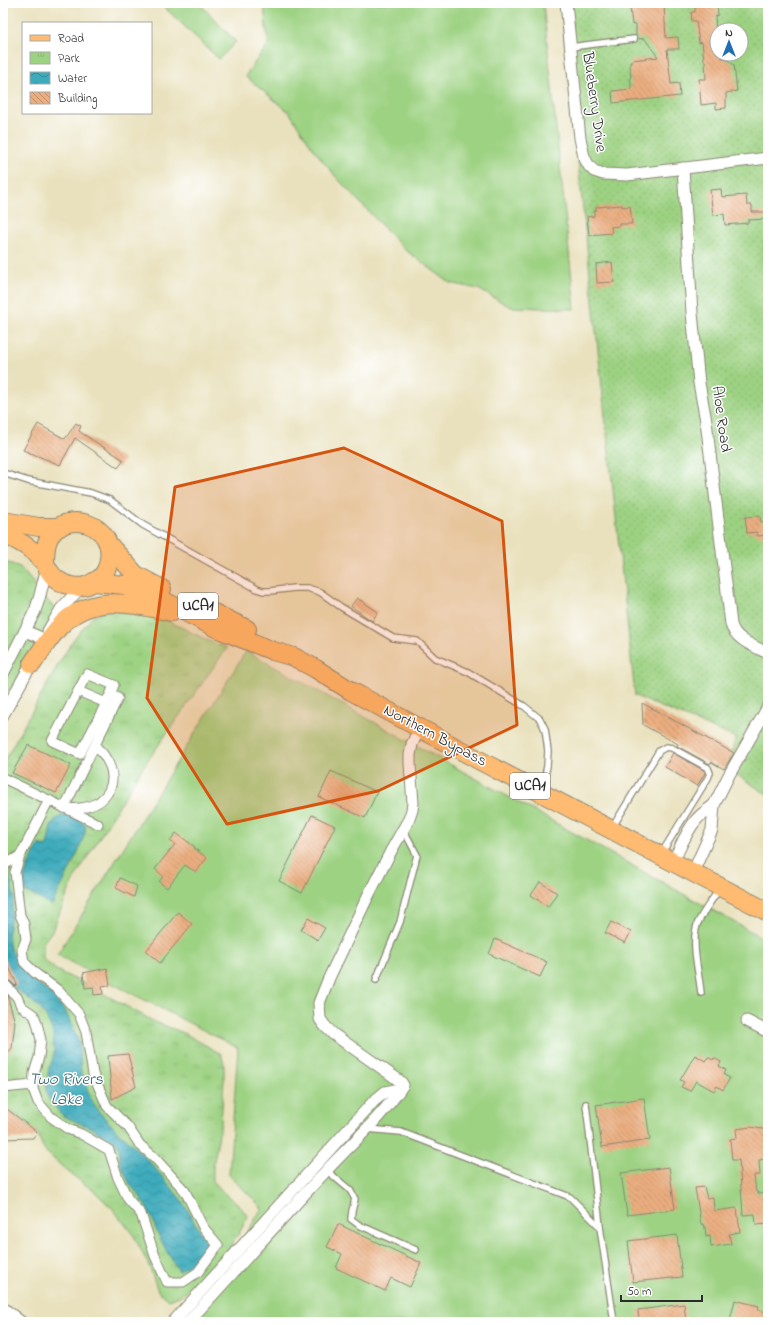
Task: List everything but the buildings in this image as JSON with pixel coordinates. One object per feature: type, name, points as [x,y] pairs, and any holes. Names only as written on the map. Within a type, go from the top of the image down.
[{"type":"main road","points":[[3,521],[39,527],[60,527]]},
{"type":"main road","points":[[46,565],[45,550],[47,541],[54,531],[70,522],[85,522],[96,527],[104,534],[109,545],[110,556],[105,572],[87,585]]},
{"type":"main road","name":"Northern Bypass","points":[[3,534],[34,552],[55,578],[63,584],[73,586],[124,585],[153,595],[191,616],[246,641],[294,657],[316,668],[350,691],[768,912]]},
{"type":"main road","name":"UCA1","points":[[109,545],[136,575],[180,598],[278,644],[294,657]]},
{"type":"main road","points":[[32,664],[59,627],[77,612],[87,607],[110,603],[123,603],[191,616]]},
{"type":"street","name":"Blueberry Drive","points":[[566,3],[580,138],[584,157],[594,171],[603,174],[627,175],[768,158]]},
{"type":"street","name":"Aloe Road","points":[[684,168],[692,312],[699,383],[706,421],[732,631],[739,637],[768,653]]},
{"type":"street","points":[[3,674],[25,631],[39,599],[46,565]]},
{"type":"street","points":[[3,715],[61,609],[87,585]]},
{"type":"street","points":[[25,631],[44,639]]},
{"type":"street","points":[[87,674],[114,685],[80,754],[52,740],[78,691],[87,674]]},
{"type":"street","points":[[64,808],[118,698],[108,699],[78,691]]},
{"type":"street","points":[[667,859],[683,842],[696,820],[714,805],[768,707]]},
{"type":"street","points":[[192,1321],[327,1170],[386,1108],[403,1085],[400,1081],[325,1026],[320,1019],[319,1003],[329,978],[374,884],[409,819],[413,803],[410,755],[412,744],[420,727]]},
{"type":"street","points":[[64,808],[80,808],[90,806],[102,800],[110,790],[113,774],[105,757],[95,746]]},
{"type":"street","points":[[3,778],[98,824]]},
{"type":"street","points":[[3,982],[17,997],[21,1006],[34,1015],[37,1023],[41,1040],[40,1057],[34,1073],[33,1089],[38,1102],[51,1117],[68,1129],[81,1134],[109,1150],[118,1178],[128,1199],[141,1214],[155,1256],[167,1282],[183,1282],[198,1272],[218,1245],[203,1227],[185,1191],[154,1157],[140,1145],[128,1127],[107,1106],[93,1074],[86,1032],[79,1014],[58,990],[35,973],[24,962],[22,950],[26,939],[24,924],[20,915],[15,872],[21,855],[49,800]]},
{"type":"street","points":[[693,872],[712,830],[714,805]]},
{"type":"street","points":[[6,864],[21,855]]},
{"type":"street","points":[[747,1021],[768,1032]]},
{"type":"street","points":[[3,1088],[34,1085]]},
{"type":"street","points":[[173,1322],[315,1164],[374,1101],[385,1092],[400,1089]]},
{"type":"street","points":[[3,1308],[21,1322]]},
{"type":"lane","points":[[570,47],[634,39]]},
{"type":"lane","points":[[3,472],[28,481],[91,493],[110,500],[143,525],[257,589],[270,591],[306,588],[320,592],[341,607],[393,638],[417,641],[435,658],[468,672],[493,686],[529,710],[540,720],[545,729],[548,752],[542,792]]},
{"type":"lane","points":[[611,830],[659,751],[666,747],[672,748],[708,768],[710,772],[667,859]]},
{"type":"lane","points":[[376,980],[400,922],[417,855],[403,828]]},
{"type":"lane","points":[[701,993],[695,948],[695,936],[698,925],[721,886]]},
{"type":"lane","points":[[586,1104],[600,1227],[614,1322]]},
{"type":"lane","points":[[367,1129],[401,1132],[570,1197],[600,1227]]},
{"type":"lane","points":[[315,1164],[327,1170],[350,1190],[355,1199],[351,1219],[359,1225],[416,1250]]},
{"type":"lane","points":[[184,1310],[192,1321]]},
{"type":"highlighted area","points":[[344,448],[502,521],[517,725],[378,791],[227,824],[147,698],[175,487]]},
{"type":"green space","points":[[160,3],[199,3],[236,42],[219,59]]},
{"type":"green space","points":[[264,3],[543,3],[575,309],[511,307],[478,289],[450,283],[404,249],[337,178],[314,150],[289,112],[245,76],[269,43]]},
{"type":"green space","points":[[561,3],[768,3],[768,795],[728,769],[736,738],[635,696]]},
{"type":"green space","points":[[3,561],[20,567],[58,613],[3,701]]},
{"type":"green space","points":[[113,609],[156,615],[209,641],[227,648],[141,770],[74,879],[52,931],[43,943],[43,959],[56,970],[93,988],[155,1022],[184,1033],[221,1054],[224,1064],[224,1081],[221,1123],[213,1167],[213,1181],[225,1194],[237,1203],[248,1216],[225,1254],[204,1278],[192,1288],[168,1300],[158,1291],[150,1268],[134,1236],[113,1209],[94,1191],[67,1171],[44,1150],[37,1132],[3,1106],[3,1059],[12,1048],[15,1022],[8,998],[3,991],[3,763],[74,639],[93,616]]},
{"type":"green space","points":[[246,651],[768,941],[768,1322],[193,1322],[262,1208],[229,1175],[238,1048],[57,955]]},
{"type":"water","points":[[66,815],[82,820],[85,824],[85,830],[78,851],[52,905],[26,892],[24,887],[25,875],[39,844],[46,847],[52,823],[60,817]]},
{"type":"water","name":"Two Rivers Lake","points":[[3,857],[8,870],[14,898],[8,933],[10,949],[33,981],[52,995],[66,1012],[79,1043],[81,1071],[91,1099],[99,1112],[146,1158],[171,1187],[182,1201],[210,1246],[192,1263],[179,1271],[167,1252],[156,1230],[153,1220],[139,1194],[131,1186],[125,1174],[120,1162],[119,1148],[115,1141],[89,1127],[63,1116],[50,1101],[47,1095],[46,1087],[49,1068],[54,1052],[51,1027],[40,1008],[16,989],[3,976]]}]
